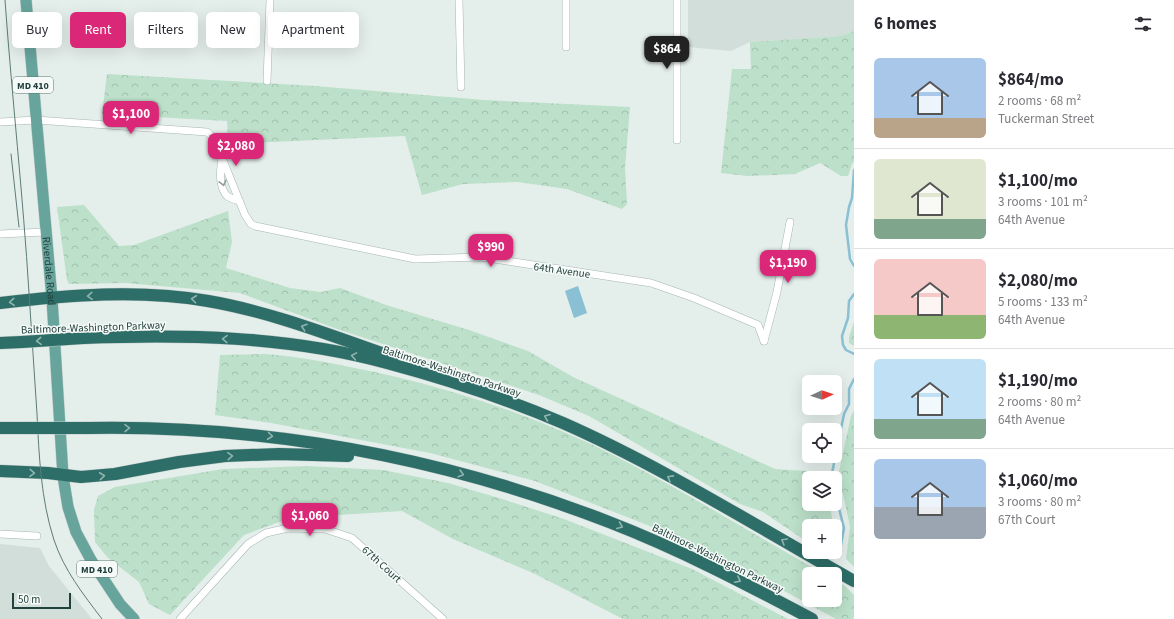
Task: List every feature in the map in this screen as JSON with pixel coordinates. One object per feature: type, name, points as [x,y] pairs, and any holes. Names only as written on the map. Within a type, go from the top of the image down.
[{"type":"highway","points":[[0,303],[146,295],[207,301],[239,307],[294,323],[397,358],[472,389]]},
{"type":"highway","name":"Baltimore-Washington Parkway","points":[[0,343],[83,338],[169,337],[242,339],[275,342],[380,361],[472,389],[564,424],[634,458],[854,581]]},
{"type":"highway","name":"Baltimore-Washington Parkway","points":[[0,428],[178,429],[260,435],[311,442],[423,464],[505,486],[609,522],[707,564],[812,619]]},
{"type":"highway","points":[[0,471],[48,473],[63,476],[97,476],[179,462],[250,454],[339,455],[423,464]]},
{"type":"main road","name":"Riverdale Road","points":[[26,0],[52,299],[63,476],[68,507],[83,546],[120,604],[134,619]]},
{"type":"street","points":[[267,81],[270,0]]},
{"type":"street","points":[[459,0],[461,87]]},
{"type":"street","points":[[566,0],[566,47]]},
{"type":"street","points":[[677,0],[677,140]]},
{"type":"street","points":[[0,122],[36,120]]},
{"type":"street","name":"64th Avenue","points":[[36,120],[207,132],[214,138],[245,215],[251,224],[255,226],[415,260],[481,257],[651,283],[694,298],[758,324],[764,341],[777,292],[790,222]]},
{"type":"street","name":"64th Avenue","points":[[222,157],[220,168],[222,186],[228,196],[239,201]]},
{"type":"street","points":[[0,234],[45,232]]},
{"type":"street","name":"67th Court","points":[[180,619],[248,544],[266,534],[288,528],[325,529],[352,538],[443,619]]},
{"type":"street","points":[[0,534],[37,536]]},
{"type":"shaded area","points":[[688,0],[854,0],[854,31],[840,36],[750,42],[731,51],[688,47]]},
{"type":"shaded area","points":[[0,544],[40,548],[49,566],[92,619],[0,619]]},
{"type":"green space","points":[[854,31],[854,162],[848,176],[841,176],[820,163],[795,174],[748,176],[721,173],[732,69],[751,69],[750,42],[840,36]]},
{"type":"green space","points":[[107,74],[315,86],[484,100],[630,107],[625,167],[627,204],[622,209],[567,189],[518,182],[463,184],[422,195],[405,136],[249,143],[228,141],[227,121],[102,114]]},
{"type":"green space","points":[[84,205],[119,246],[134,245],[228,211],[232,242],[226,268],[290,288],[321,292],[340,288],[386,305],[469,330],[528,351],[573,377],[775,469],[807,471],[802,471],[802,511],[831,511],[832,519],[802,519],[802,538],[763,512],[740,504],[589,416],[539,395],[337,329],[240,293],[126,283],[69,284],[67,280],[57,207]]},
{"type":"green space","points":[[854,322],[854,346],[849,343],[849,337]]},
{"type":"green space","points":[[265,354],[288,356],[322,361],[389,375],[456,393],[522,415],[554,428],[617,457],[669,485],[812,567],[802,567],[802,601],[734,564],[655,528],[535,481],[430,453],[271,423],[215,415],[220,355]]},
{"type":"green space","points":[[854,410],[854,567],[846,559],[850,527],[842,492],[842,471],[839,471],[851,416]]},
{"type":"green space","points":[[307,466],[383,470],[448,483],[499,498],[564,519],[692,569],[788,619],[623,619],[533,573],[453,539],[402,511],[305,517],[282,521],[244,535],[170,615],[149,604],[139,582],[107,557],[95,542],[94,510],[98,496],[115,487],[223,469]]},
{"type":"green space","points":[[842,584],[854,595],[854,617],[853,619],[836,619],[814,607],[842,607]]},
{"type":"water","points":[[578,286],[587,313],[574,318],[565,291]]},
{"type":"waterway","points":[[854,170],[852,198],[846,225],[850,259],[854,266]]},
{"type":"waterway","points":[[854,294],[849,301],[848,318],[842,336],[843,345],[846,350],[854,354]]},
{"type":"waterway","points":[[832,471],[844,414],[849,404],[849,389],[854,379]]},
{"type":"waterway","points":[[840,511],[842,519]]},
{"type":"waterway","points":[[842,520],[844,528],[842,539]]},
{"type":"tram line","points":[[5,0],[24,220],[43,494],[58,551],[69,572],[102,619]]},
{"type":"tram line","points":[[11,154],[19,227]]}]
